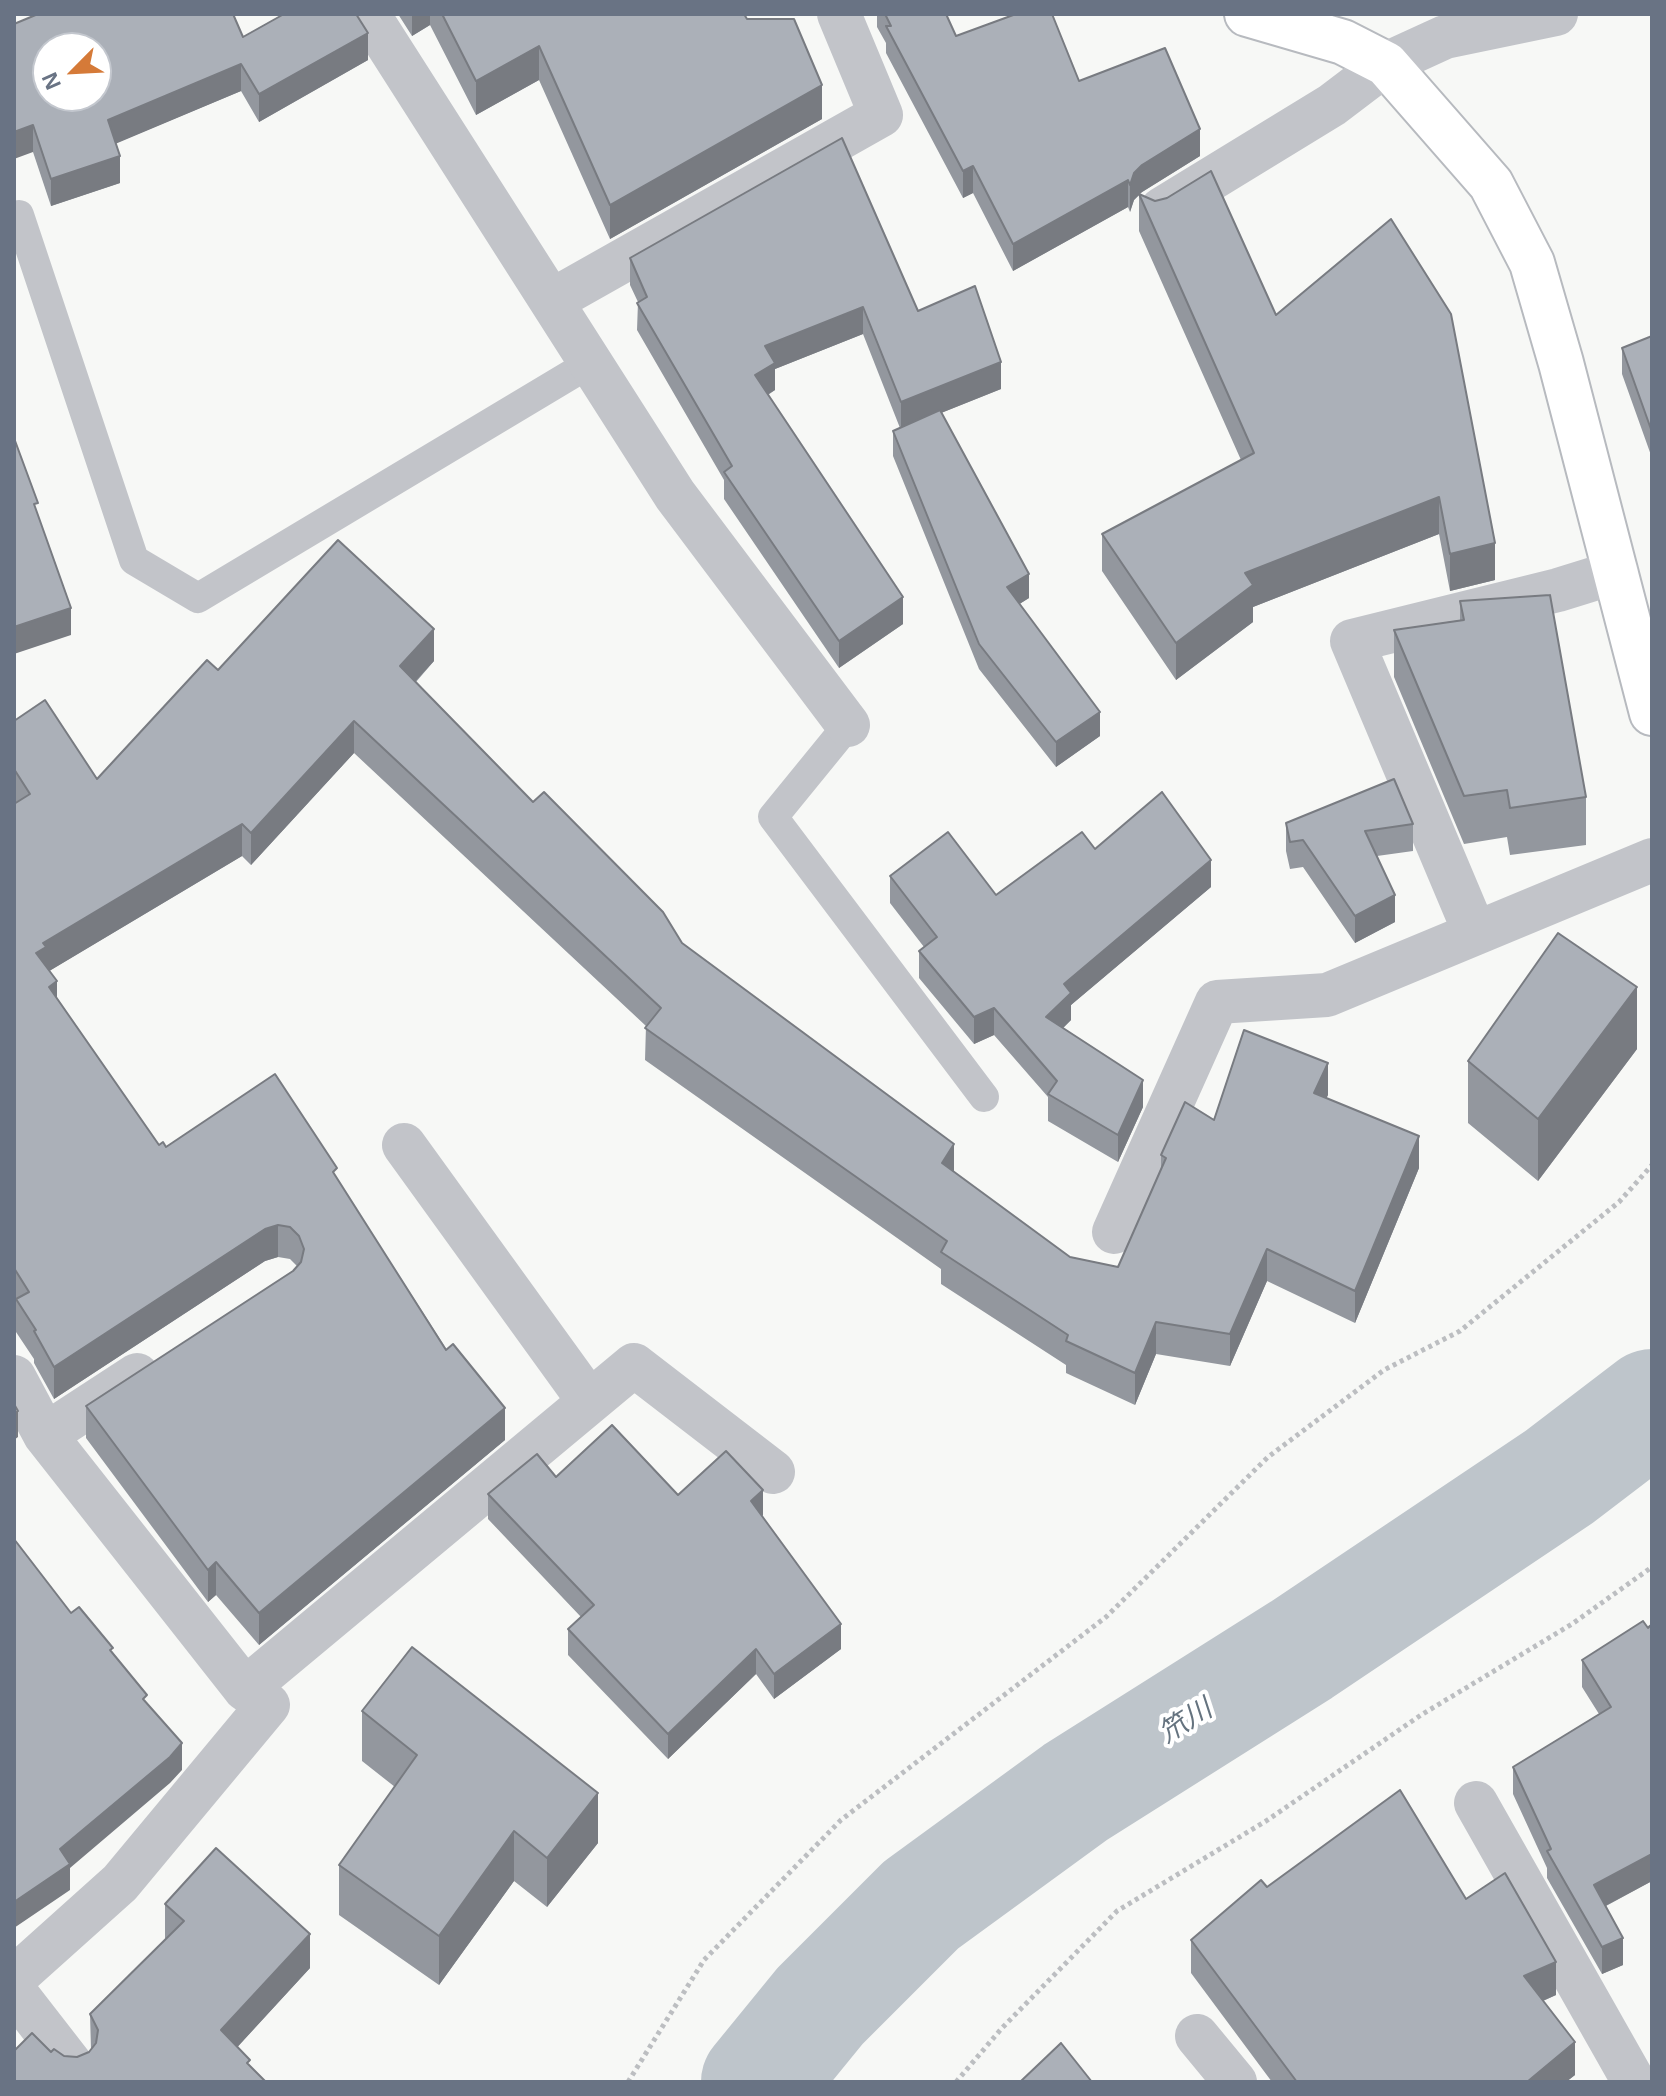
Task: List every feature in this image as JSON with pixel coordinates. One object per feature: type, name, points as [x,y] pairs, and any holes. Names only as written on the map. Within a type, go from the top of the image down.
[{"type":"street","points":[[368,14],[675,495],[848,725]]},
{"type":"street","points":[[553,300],[881,115],[839,14]]},
{"type":"street","points":[[1247,14],[1343,42],[1386,64],[1491,184],[1532,263],[1652,713]]},
{"type":"street","points":[[1155,213],[1332,105],[1386,64],[1445,37],[1556,14]]},
{"type":"street","points":[[1475,933],[1352,641],[1558,590],[1616,572]]},
{"type":"street","points":[[1114,1232],[1217,1002],[1327,995],[1652,860]]},
{"type":"street","points":[[404,1145],[589,1401]]},
{"type":"street","points":[[45,1435],[175,1350]]},
{"type":"street","points":[[245,1689],[634,1365],[773,1472]]},
{"type":"street","points":[[14,1377],[45,1435],[245,1689],[268,1705],[120,1883],[14,1978]]},
{"type":"street","points":[[1476,1803],[1634,2082]]},
{"type":"street","points":[[14,1991],[73,2067]]},
{"type":"street","points":[[1197,2036],[1235,2082]]},
{"type":"lane","points":[[19,215],[134,560],[198,598],[592,362]]},
{"type":"lane","points":[[848,725],[773,817],[984,1097]]},
{"type":"path","points":[[628,2082],[704,1960],[841,1820],[1106,1617],[1268,1457],[1384,1370],[1460,1331],[1619,1202],[1652,1165]]},
{"type":"path","points":[[956,2082],[1002,2028],[1117,1911],[1266,1821],[1421,1715],[1572,1624],[1652,1567]]},
{"type":"building","points":[[38,14],[233,14],[243,37],[284,14],[356,14],[368,33],[259,94],[241,64],[108,120],[120,156],[51,179],[33,125],[14,132],[14,24]]},
{"type":"building","points":[[442,14],[744,14],[747,19],[794,19],[822,85],[610,205],[539,46],[476,81]]},
{"type":"building","points":[[885,14],[946,14],[956,36],[1016,14],[1052,14],[1079,81],[1165,48],[1200,129],[1142,165],[1134,173],[1130,185],[1128,180],[1013,244],[973,166],[963,171],[886,26],[891,26]]},
{"type":"building","points":[[842,138],[918,311],[975,286],[1001,362],[901,402],[863,307],[765,346],[775,363],[755,375],[903,597],[839,641],[724,472],[732,466],[637,303],[647,297],[630,258]]},
{"type":"building","points":[[1211,171],[1276,315],[1391,219],[1451,314],[1495,543],[1450,554],[1439,497],[1245,573],[1253,585],[1176,643],[1102,534],[1254,453],[1139,194],[1155,201],[1167,198]]},
{"type":"building","points":[[1652,336],[1652,432],[1622,348]]},
{"type":"building","points":[[940,410],[1029,574],[1007,587],[1100,712],[1056,742],[979,644],[893,431]]},
{"type":"building","points":[[14,438],[71,608],[14,627]]},
{"type":"building","points":[[338,540],[434,629],[400,666],[533,802],[544,792],[663,912],[682,943],[954,1144],[942,1163],[1070,1257],[1118,1267],[1166,1158],[1161,1155],[1185,1102],[1214,1120],[1244,1030],[1328,1063],[1314,1093],[1419,1136],[1355,1291],[1267,1249],[1230,1334],[1156,1322],[1135,1373],[1066,1341],[1068,1335],[941,1252],[947,1241],[645,1028],[661,1008],[354,721],[251,833],[242,824],[43,943],[46,947],[36,953],[57,981],[49,987],[159,1145],[163,1142],[166,1147],[275,1074],[337,1168],[333,1172],[446,1350],[453,1344],[505,1408],[259,1613],[216,1562],[208,1570],[86,1406],[293,1271],[301,1262],[304,1249],[299,1236],[290,1227],[278,1225],[265,1229],[54,1367],[16,1299],[29,1292],[14,1268],[14,804],[30,794],[14,769],[14,721],[45,700],[97,779],[207,660],[218,670]]},
{"type":"building","points":[[1550,595],[1586,797],[1510,808],[1507,790],[1464,796],[1394,630],[1464,620],[1460,601]]},
{"type":"building","points":[[1394,779],[1413,824],[1365,831],[1395,895],[1355,916],[1303,840],[1290,842],[1286,823]]},
{"type":"building","points":[[1162,792],[1211,860],[1064,984],[1071,993],[1046,1017],[1143,1080],[1118,1135],[1048,1094],[1057,1081],[994,1008],[974,1017],[919,951],[937,937],[890,876],[948,832],[996,895],[1082,832],[1095,849]]},
{"type":"building","points":[[1558,933],[1637,987],[1538,1119],[1468,1061]]},
{"type":"building","points":[[612,1425],[678,1495],[726,1451],[763,1490],[751,1501],[841,1624],[774,1674],[756,1649],[668,1734],[568,1629],[594,1605],[488,1494],[537,1454],[556,1477]]},
{"type":"building","points":[[14,1539],[71,1613],[79,1607],[113,1648],[110,1650],[147,1695],[143,1699],[182,1743],[170,1757],[60,1849],[70,1864],[14,1902]]},
{"type":"building","points":[[1643,1621],[1648,1628],[1652,1624],[1652,1854],[1594,1885],[1623,1938],[1602,1947],[1547,1851],[1551,1849],[1513,1767],[1611,1707],[1582,1660]]},
{"type":"building","points":[[412,1647],[598,1793],[547,1858],[514,1831],[439,1936],[339,1865],[417,1755],[362,1711]]},
{"type":"building","points":[[1400,1790],[1466,1899],[1505,1873],[1556,1962],[1524,1976],[1575,2042],[1527,2082],[1297,2082],[1191,1940],[1261,1880],[1267,1887]]},
{"type":"building","points":[[216,1848],[310,1934],[221,2030],[266,2082],[14,2082],[14,2051],[32,2033],[51,2052],[54,2049],[64,2056],[77,2057],[89,2052],[96,2043],[98,2030],[90,2014],[184,1921],[165,1904]]},
{"type":"building","points":[[1061,2043],[1092,2082],[1020,2082]]},
{"type":"waterway","name":"笊川","points":[[758,2082],[820,2006],[921,1905],[1076,1792],[1301,1650],[1559,1477],[1652,1406]]}]
